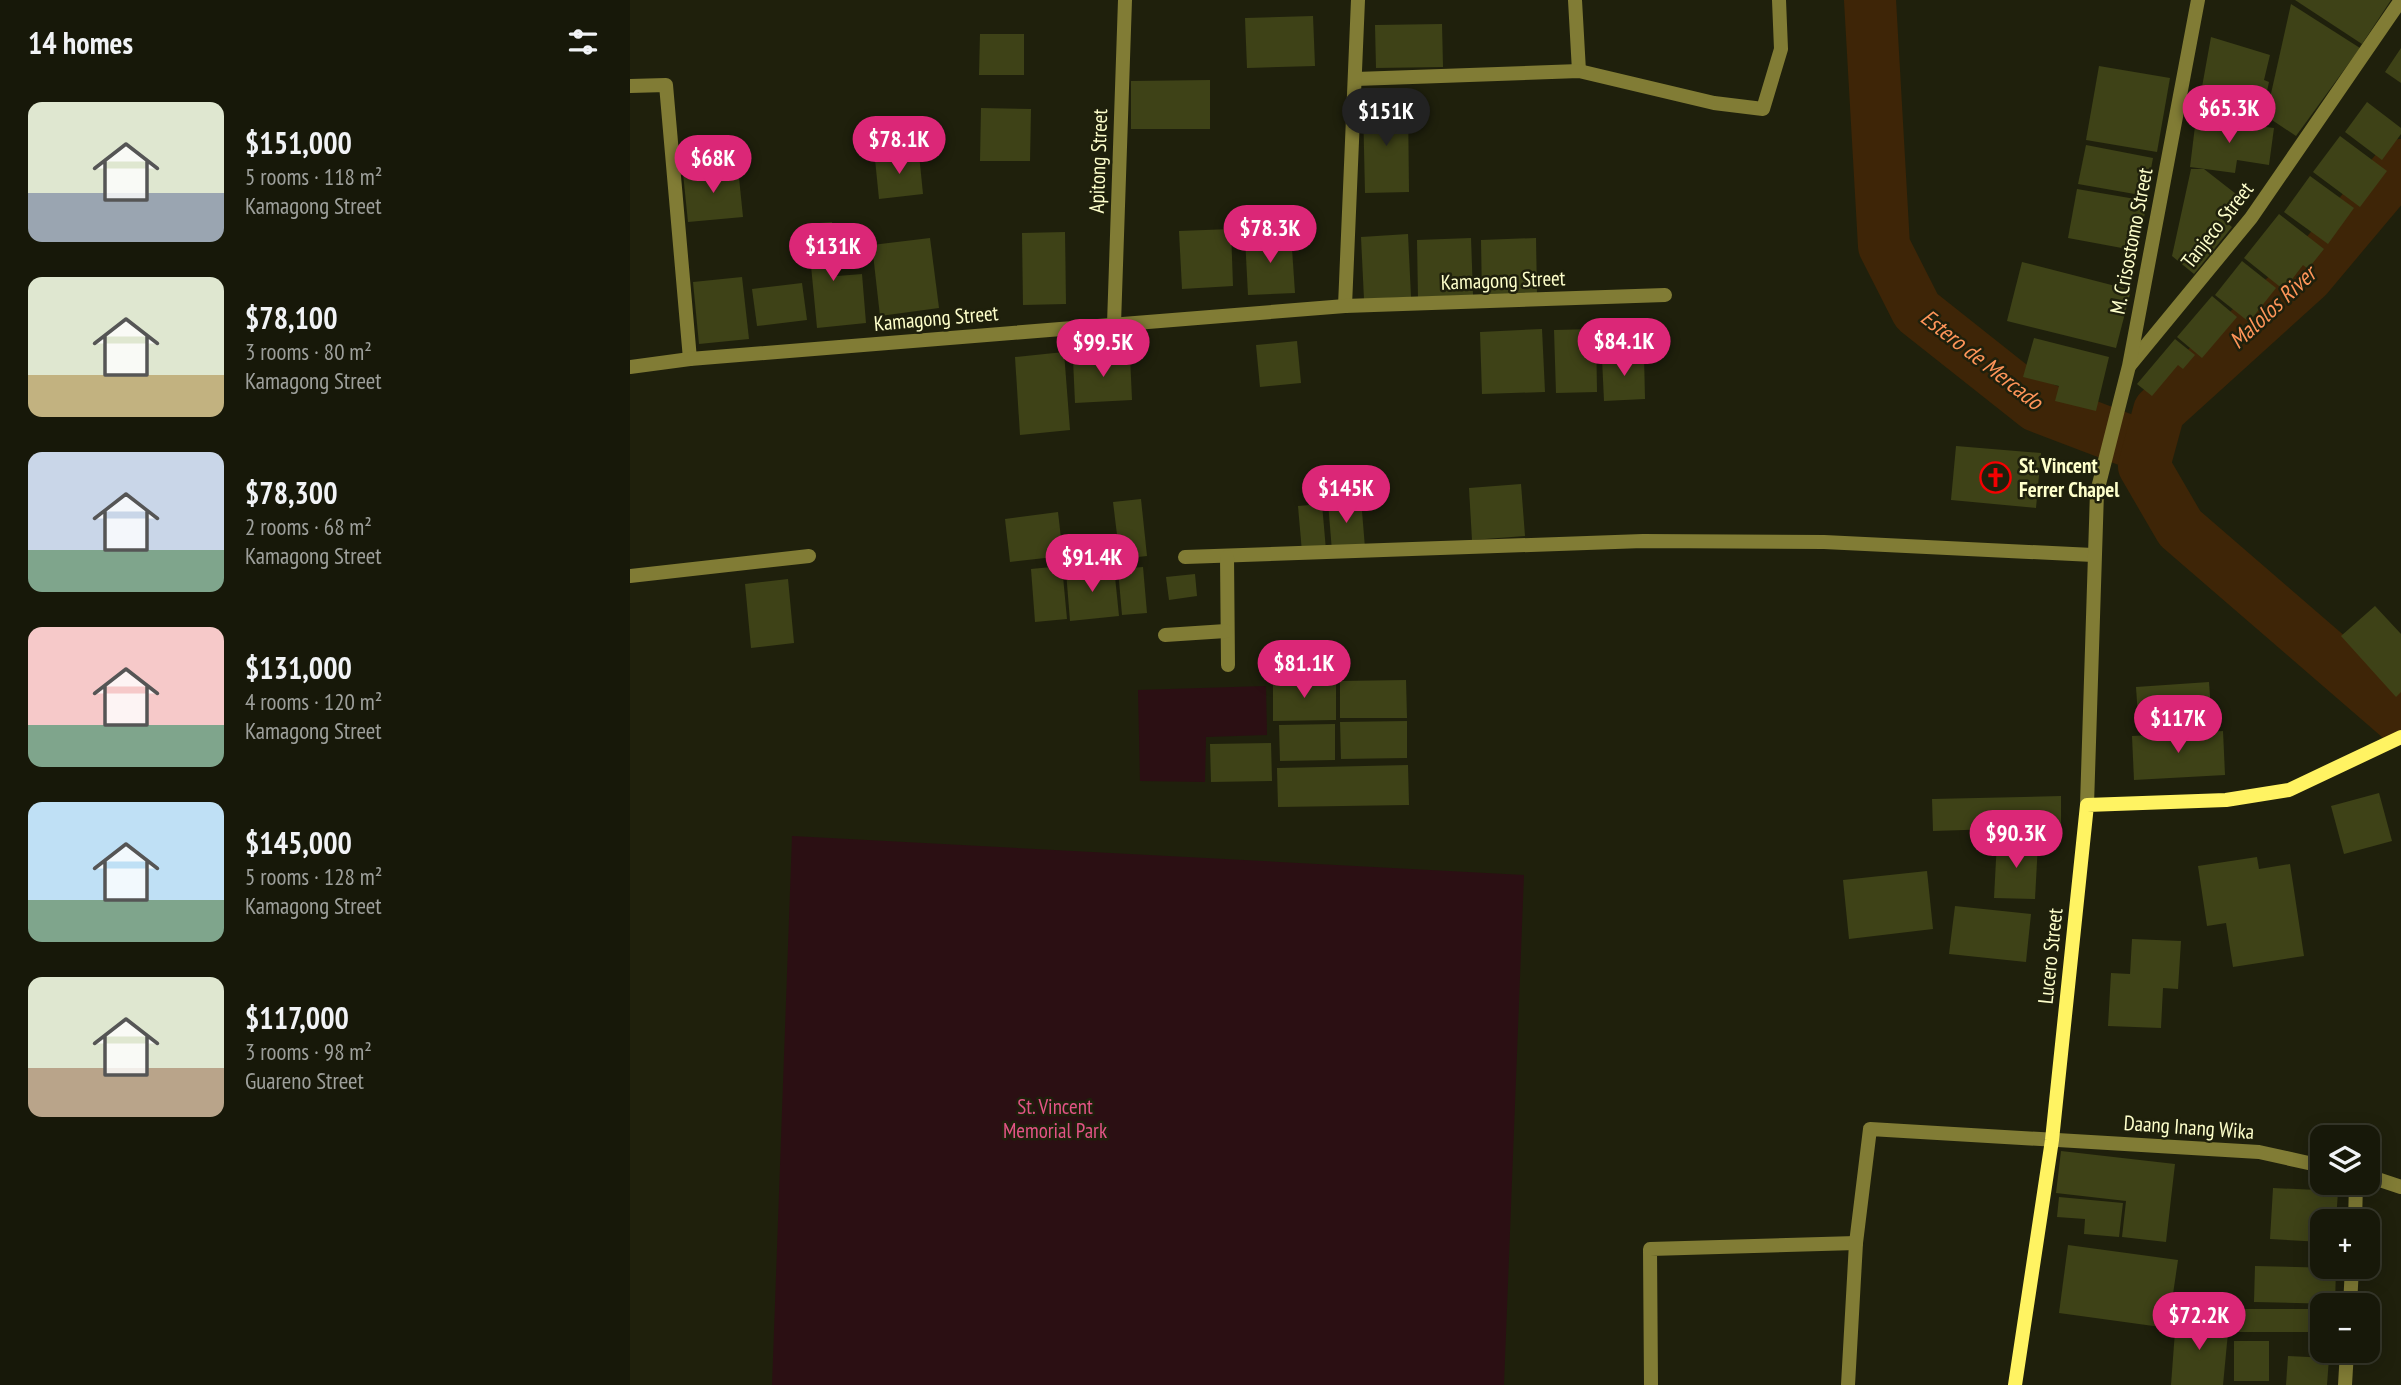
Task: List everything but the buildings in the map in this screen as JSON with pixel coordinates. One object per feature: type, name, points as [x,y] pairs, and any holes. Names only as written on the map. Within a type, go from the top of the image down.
[{"type":"street","name":"Apitong Street","points":[[1114,324],[1125,0]]},
{"type":"street","points":[[1345,306],[1358,0]]},
{"type":"street","points":[[1575,0],[1579,71]]},
{"type":"street","points":[[1356,79],[1579,71],[1714,103],[1763,109],[1781,49],[1779,0]]},
{"type":"street","name":"M. Crisostomo Street","points":[[2129,366],[2198,0]]},
{"type":"street","name":"Tanjeco Street","points":[[2129,366],[2251,218],[2401,0]]},
{"type":"street","points":[[630,86],[666,85],[690,359]]},
{"type":"street","name":"Kamagong Street","points":[[630,367],[690,359],[1345,306],[1665,295]]},
{"type":"street","name":"Lucero Street","points":[[2015,1385],[2052,1140],[2087,805],[2097,492],[2129,366]]},
{"type":"street","points":[[1185,557],[1630,541],[1824,542],[2093,555]]},
{"type":"street","points":[[630,576],[809,556]]},
{"type":"street","points":[[1227,556],[1228,666]]},
{"type":"street","points":[[1165,635],[1226,631]]},
{"type":"street","points":[[2087,805],[2226,800],[2289,790],[2401,737]]},
{"type":"street","name":"Daang Inang Wika","points":[[1856,1243],[1870,1129],[2259,1152],[2310,1163]]},
{"type":"street","points":[[2380,1180],[2401,1187]]},
{"type":"street","points":[[1651,1385],[1650,1249],[1856,1243],[1848,1385]]},
{"type":"street","points":[[2345,1385],[2346,1363]]},
{"type":"green space","points":[[1266,686],[1267,735],[1206,737],[1205,782],[1140,781],[1138,690]]},
{"type":"green space","name":"St. Vincent Memorial Park","points":[[792,836],[1524,875],[1504,1385],[772,1385]]},
{"type":"waterway","name":"Estero de Mercado","points":[[1870,0],[1884,246],[1917,311],[2037,406],[2147,448]]},
{"type":"waterway","name":"Estero de Mercado","points":[[2401,165],[2307,277],[2159,411],[2144,466],[2180,528],[2401,719]]},
{"type":"place","name":"St. Vincent Ferrer Chapel","points":[[1996,477]]},
{"type":"water label","name":"Malolos River","points":[[2272,307]]}]
